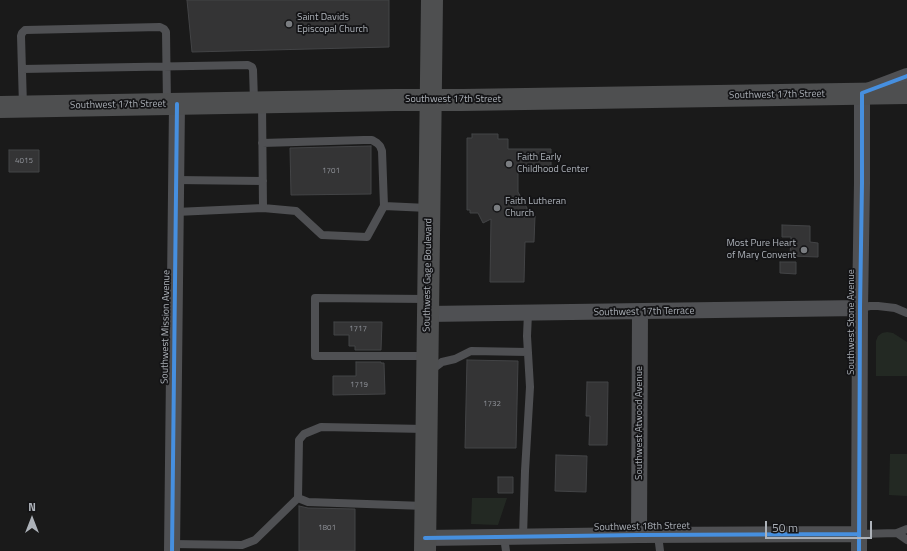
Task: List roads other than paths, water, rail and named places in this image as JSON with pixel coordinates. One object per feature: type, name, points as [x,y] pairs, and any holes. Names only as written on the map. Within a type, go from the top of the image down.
[{"type":"main road","name":"Southwest Gage Boulevard","points":[[425,545],[432,0]]},
{"type":"main road","name":"Southwest 17th Street","points":[[0,107],[907,93]]},
{"type":"street","points":[[862,93],[907,76]]},
{"type":"street","name":"Southwest Stone Avenue","points":[[859,551],[862,93]]},
{"type":"street","name":"Southwest Mission Avenue","points":[[172,104],[176,180],[172,547]]},
{"type":"street","name":"Southwest 17th Terrace","points":[[428,306],[528,313],[860,308]]},
{"type":"street","name":"Southwest Atwood Avenue","points":[[639,535],[640,312]]},
{"type":"street","name":"Southwest 18th Street","points":[[425,545],[505,544],[523,537],[859,534]]},
{"type":"lane","points":[[23,107],[21,36],[25,30],[160,27],[164,28],[166,32],[166,67],[172,104]]},
{"type":"lane","points":[[22,69],[248,65],[252,67],[258,103],[262,143],[263,208]]},
{"type":"lane","points":[[176,212],[263,208],[296,211],[322,235],[367,237],[384,206],[382,151],[377,143],[372,140],[364,140],[262,143]]},
{"type":"lane","points":[[176,180],[263,181]]},
{"type":"lane","points":[[384,206],[429,208]]},
{"type":"lane","points":[[428,306],[315,298],[316,356],[427,365],[455,359],[471,351],[528,352]]},
{"type":"lane","points":[[860,308],[878,306],[895,308],[907,314]]},
{"type":"lane","points":[[523,537],[530,387],[527,336],[528,313]]},
{"type":"lane","points":[[172,547],[242,544],[255,540],[298,498],[299,440],[304,434],[321,427],[426,429]]},
{"type":"lane","points":[[298,498],[308,502],[425,506]]},
{"type":"lane","points":[[859,534],[897,533],[907,529]]},
{"type":"lane","points":[[897,533],[907,540]]},
{"type":"lane","points":[[658,535],[660,551]]},
{"type":"place","name":"Saint Davids Episcopal Church","points":[[289,24]]},
{"type":"place","name":"Faith Early Childhood Center","points":[[509,164]]},
{"type":"place","name":"Faith Lutheran Church","points":[[497,208]]},
{"type":"place","name":"Most Pure Heart of Mary Convent","points":[[804,250]]}]
